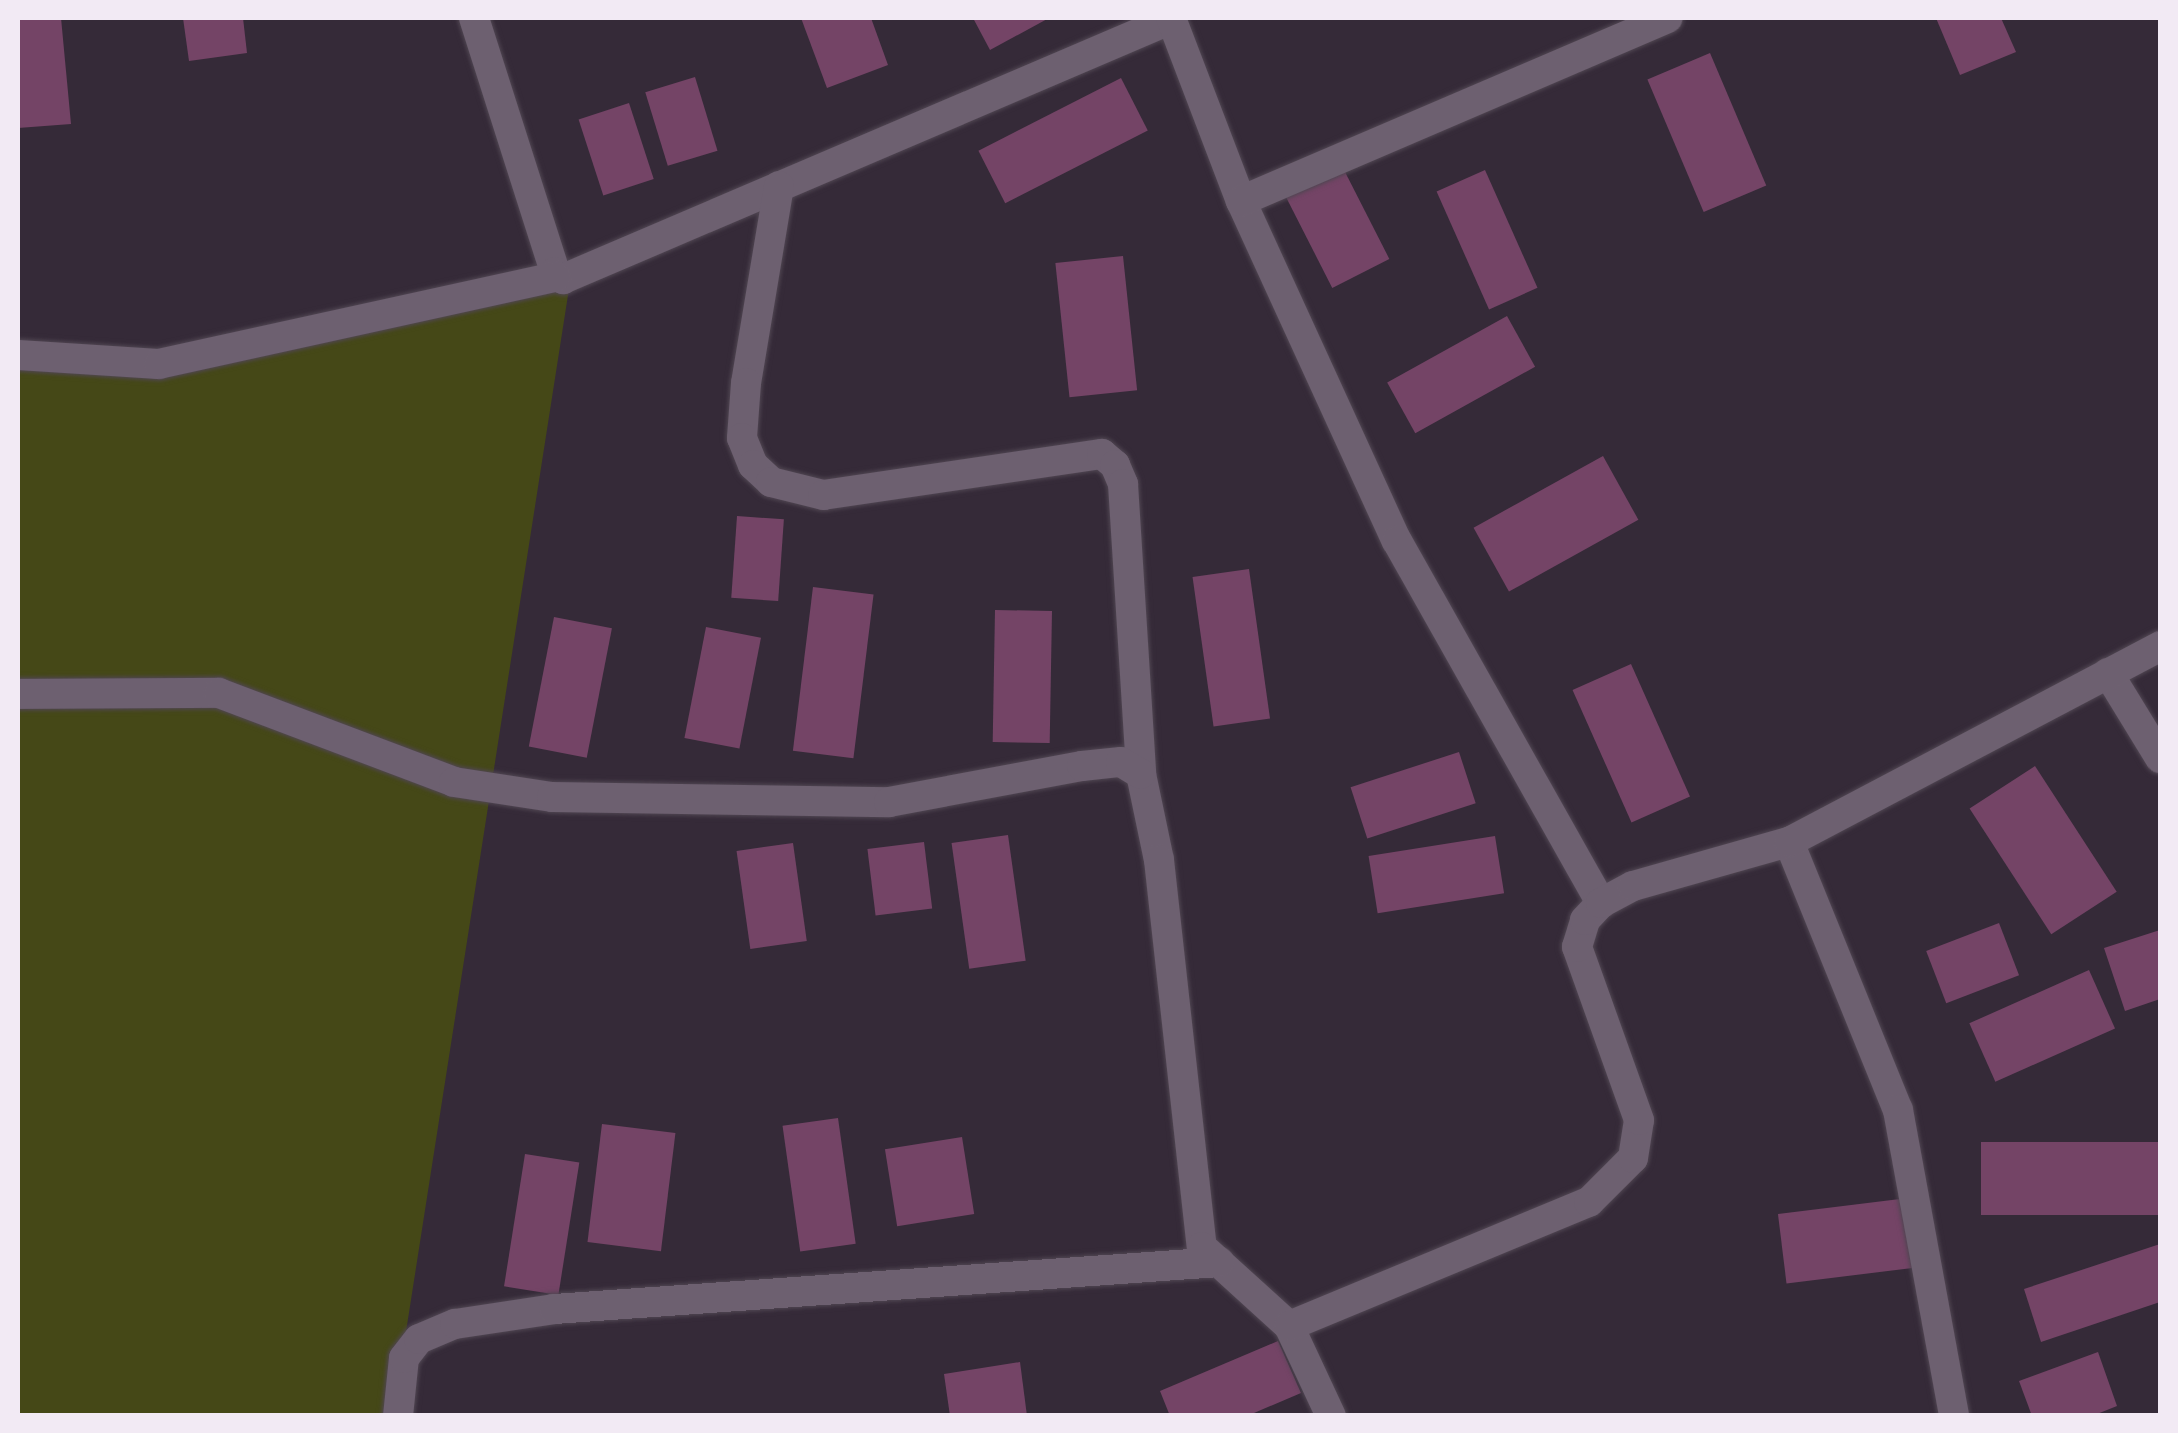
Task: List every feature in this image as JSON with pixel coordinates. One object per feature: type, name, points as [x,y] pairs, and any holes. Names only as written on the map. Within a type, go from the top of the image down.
[{"type":"street","points":[[474,18],[556,277]]},
{"type":"street","points":[[18,355],[160,364],[556,277],[563,279],[1171,18],[1241,201],[1397,542],[1601,903]]},
{"type":"street","points":[[1241,201],[1603,31],[1668,18]]},
{"type":"street","points":[[780,186],[746,384],[742,438],[753,465],[771,482],[823,494],[1102,454],[1115,465],[1124,484],[1141,774],[1160,860],[1202,1246],[1288,1326],[1331,1416]]},
{"type":"street","points":[[1288,1326],[1589,1202],[1633,1158],[1639,1120],[1576,948],[1585,920],[1601,903],[1633,886],[1789,842],[2160,646]]},
{"type":"street","points":[[2108,673],[2160,758]]},
{"type":"street","points":[[18,694],[219,693],[454,782],[552,798],[889,802],[1082,766],[1122,762],[1141,774]]},
{"type":"street","points":[[1789,842],[1898,1110],[1954,1416]]},
{"type":"street","points":[[398,1416],[404,1358],[418,1339],[455,1324],[554,1308],[1219,1262]]},
{"type":"green space","points":[[571,276],[393,1415],[18,1416],[18,359],[156,360]]},
{"type":"building","points":[[18,18],[61,18],[71,124],[18,128]]},
{"type":"building","points":[[183,18],[243,18],[247,53],[189,61]]},
{"type":"building","points":[[801,18],[871,18],[888,65],[827,88]]},
{"type":"building","points":[[973,18],[1049,18],[990,50]]},
{"type":"building","points":[[1936,18],[2001,18],[2016,52],[1960,75]]},
{"type":"building","points":[[1710,53],[1766,186],[1704,212],[1647,80]]},
{"type":"building","points":[[695,77],[718,151],[668,166],[645,92]]},
{"type":"building","points":[[1121,78],[1148,131],[1005,203],[978,151]]},
{"type":"building","points":[[629,103],[654,179],[603,195],[579,119]]},
{"type":"building","points":[[1343,168],[1389,259],[1332,288],[1286,197]]},
{"type":"building","points":[[1485,170],[1537,288],[1489,309],[1437,192]]},
{"type":"building","points":[[1123,256],[1137,390],[1069,397],[1055,263]]},
{"type":"building","points":[[1507,316],[1535,367],[1415,433],[1387,382]]},
{"type":"building","points":[[1603,456],[1638,520],[1509,592],[1474,528]]},
{"type":"building","points":[[737,516],[784,519],[778,601],[731,598]]},
{"type":"building","points":[[1249,569],[1270,719],[1214,726],[1193,577]]},
{"type":"building","points":[[813,587],[874,594],[853,758],[793,751]]},
{"type":"building","points":[[995,610],[1052,611],[1050,743],[993,742]]},
{"type":"building","points":[[554,617],[612,628],[587,758],[529,747]]},
{"type":"building","points":[[706,627],[761,638],[739,749],[684,738]]},
{"type":"building","points":[[1631,664],[1690,796],[1632,822],[1573,690]]},
{"type":"building","points":[[1459,752],[1476,803],[1367,839],[1351,787]]},
{"type":"building","points":[[2035,766],[2117,892],[2051,934],[1970,808]]},
{"type":"building","points":[[1008,835],[1026,961],[969,969],[952,843]]},
{"type":"building","points":[[1495,836],[1504,893],[1378,913],[1369,856]]},
{"type":"building","points":[[924,842],[932,909],[876,915],[867,849]]},
{"type":"building","points":[[793,843],[807,941],[750,949],[737,851]]},
{"type":"building","points":[[1999,923],[2019,975],[1946,1003],[1926,951]]},
{"type":"building","points":[[2160,930],[2160,999],[2125,1011],[2104,948]]},
{"type":"building","points":[[2089,970],[2115,1028],[1995,1082],[1969,1023]]},
{"type":"building","points":[[838,1118],[856,1244],[800,1252],[783,1126]]},
{"type":"building","points":[[602,1124],[675,1133],[661,1251],[587,1242]]},
{"type":"building","points":[[962,1137],[974,1214],[897,1226],[885,1149]]},
{"type":"building","points":[[1981,1142],[2160,1142],[2160,1215],[1981,1215]]},
{"type":"building","points":[[525,1154],[579,1163],[558,1295],[504,1286]]},
{"type":"building","points":[[1908,1198],[1917,1267],[1787,1283],[1778,1214]]},
{"type":"building","points":[[2160,1244],[2160,1302],[2041,1342],[2024,1289]]},
{"type":"building","points":[[1278,1341],[1301,1393],[1247,1416],[1170,1416],[1160,1391]]},
{"type":"building","points":[[2098,1352],[2117,1406],[2092,1416],[2032,1416],[2019,1381]]},
{"type":"building","points":[[1020,1362],[1027,1416],[950,1416],[944,1374]]}]
